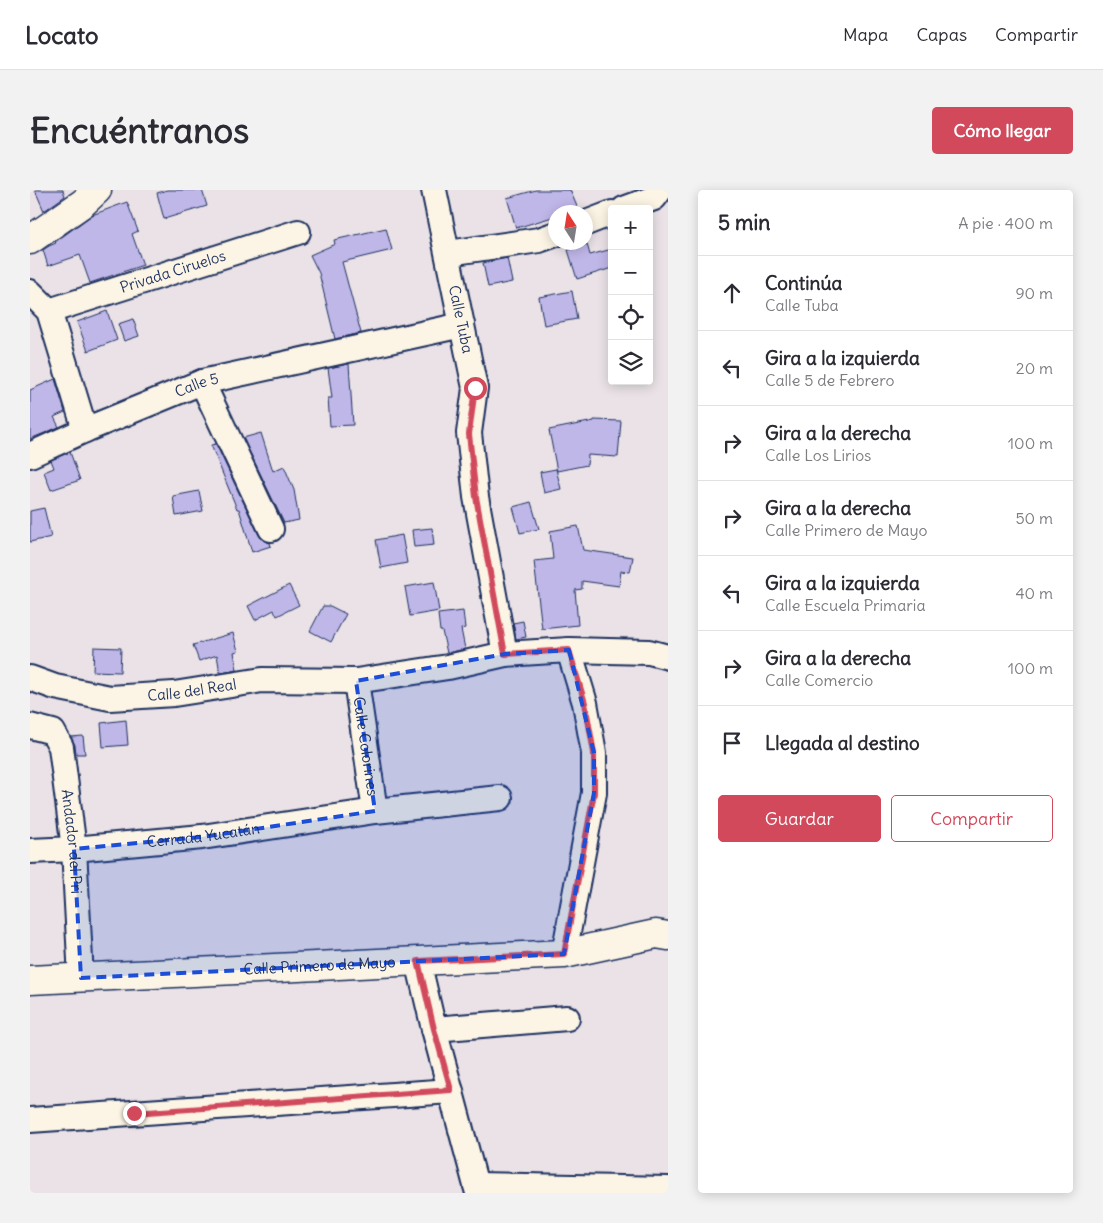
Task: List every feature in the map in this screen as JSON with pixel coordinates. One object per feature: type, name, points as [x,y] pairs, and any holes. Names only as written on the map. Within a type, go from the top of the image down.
[{"type":"street","points":[[30,240],[83,203],[98,190]]},
{"type":"street","name":"Calle Tuba","points":[[434,190],[475,388],[469,434],[476,497],[505,654]]},
{"type":"street","points":[[635,205],[654,198],[660,190]]},
{"type":"street","points":[[593,220],[608,215]]},
{"type":"street","name":"Privada Ciruelos","points":[[49,311],[298,232]]},
{"type":"street","points":[[448,253],[539,240],[548,237]]},
{"type":"street","points":[[30,292],[49,311],[85,430]]},
{"type":"street","name":"Calle 5","points":[[30,455],[85,430],[202,382],[462,325]]},
{"type":"street","points":[[202,382],[272,529]]},
{"type":"street","points":[[564,954],[594,793],[594,753],[585,703],[569,650]]},
{"type":"street","name":"Calle del Real","points":[[30,678],[55,687],[110,698],[174,694],[262,680],[356,681],[448,667],[505,654],[569,650],[649,652],[668,658]]},
{"type":"street","name":"Calle Colorines","points":[[356,681],[375,811]]},
{"type":"street","name":"Andador del Pri","points":[[30,726],[53,732],[61,747],[74,849],[81,978]]},
{"type":"street","name":"Cerrada Yucatán","points":[[30,852],[202,837],[375,811],[500,798]]},
{"type":"street","name":"Calle Primero de Mayo","points":[[30,980],[564,954],[656,934],[668,936]]},
{"type":"street","points":[[418,961],[434,1029],[477,1189],[668,1189]]},
{"type":"street","points":[[434,1029],[567,1018]]},
{"type":"street","points":[[30,1120],[451,1090]]},
{"type":"highlighted area","points":[[569,650],[594,753],[594,793],[564,954],[81,978],[74,849],[202,837],[375,811],[356,681],[505,654]]},
{"type":"building","points":[[35,190],[63,190],[65,196],[44,211]]},
{"type":"building","points":[[167,190],[202,190],[207,206],[164,219],[157,193]]},
{"type":"building","points":[[536,190],[570,190],[576,205],[548,205],[548,218],[516,228],[507,198]]},
{"type":"building","points":[[127,202],[138,231],[132,234],[143,265],[90,283],[80,255],[48,266],[43,250],[56,243],[92,215]]},
{"type":"building","points":[[386,228],[392,250],[342,262],[361,333],[335,339],[319,273],[310,255],[335,244],[334,240]]},
{"type":"building","points":[[568,250],[589,250],[590,255],[608,250],[608,269],[577,279]]},
{"type":"building","points":[[507,258],[512,282],[488,287],[483,263]]},
{"type":"building","points":[[572,291],[577,319],[544,325],[539,297]]},
{"type":"building","points":[[107,311],[117,340],[88,351],[77,322]]},
{"type":"building","points":[[133,319],[139,336],[124,341],[118,324]]},
{"type":"building","points":[[349,364],[353,425],[330,426],[328,398],[332,398],[328,368]]},
{"type":"building","points":[[55,379],[65,412],[54,417],[59,427],[30,439],[30,390]]},
{"type":"building","points":[[594,420],[621,421],[618,457],[588,455],[587,465],[557,471],[549,430]]},
{"type":"building","points":[[261,433],[273,471],[284,466],[294,490],[299,520],[284,523],[243,438]]},
{"type":"building","points":[[216,444],[259,535],[264,541],[270,543],[271,546],[252,552],[239,509],[237,509],[211,445]]},
{"type":"building","points":[[70,452],[80,480],[51,490],[44,472],[54,468],[51,460]]},
{"type":"building","points":[[556,469],[561,489],[544,493],[540,472]]},
{"type":"building","points":[[199,491],[203,511],[176,516],[173,496]]},
{"type":"building","points":[[531,502],[539,529],[520,533],[513,507]]},
{"type":"building","points":[[44,508],[51,537],[30,542],[30,511]]},
{"type":"building","points":[[578,526],[583,550],[633,557],[630,572],[621,571],[619,586],[582,581],[582,589],[575,590],[578,625],[542,629],[534,561],[553,559],[550,531]]},
{"type":"building","points":[[432,528],[434,545],[414,547],[412,530]]},
{"type":"building","points":[[402,535],[407,563],[381,568],[376,540]]},
{"type":"building","points":[[434,582],[439,611],[410,616],[405,587]]},
{"type":"building","points":[[289,585],[299,605],[277,616],[274,610],[255,620],[248,606]]},
{"type":"building","points":[[323,606],[330,606],[346,614],[331,642],[310,631]]},
{"type":"building","points":[[463,611],[465,628],[461,629],[465,649],[447,653],[442,631],[440,631],[438,614]]},
{"type":"building","points":[[523,621],[526,637],[516,639],[513,623]]},
{"type":"building","points":[[233,633],[238,651],[234,652],[237,670],[220,673],[217,655],[199,661],[193,645]]},
{"type":"building","points":[[94,647],[121,648],[120,672],[93,671]]},
{"type":"building","points":[[126,720],[128,745],[103,747],[101,723]]},
{"type":"building","points":[[83,736],[85,754],[76,754],[75,745],[71,737]]},
{"type":"route","points":[[134,1113],[451,1090],[418,961],[564,954],[594,793],[594,753],[585,703],[569,650],[505,654],[476,497],[469,434],[475,388]]}]
